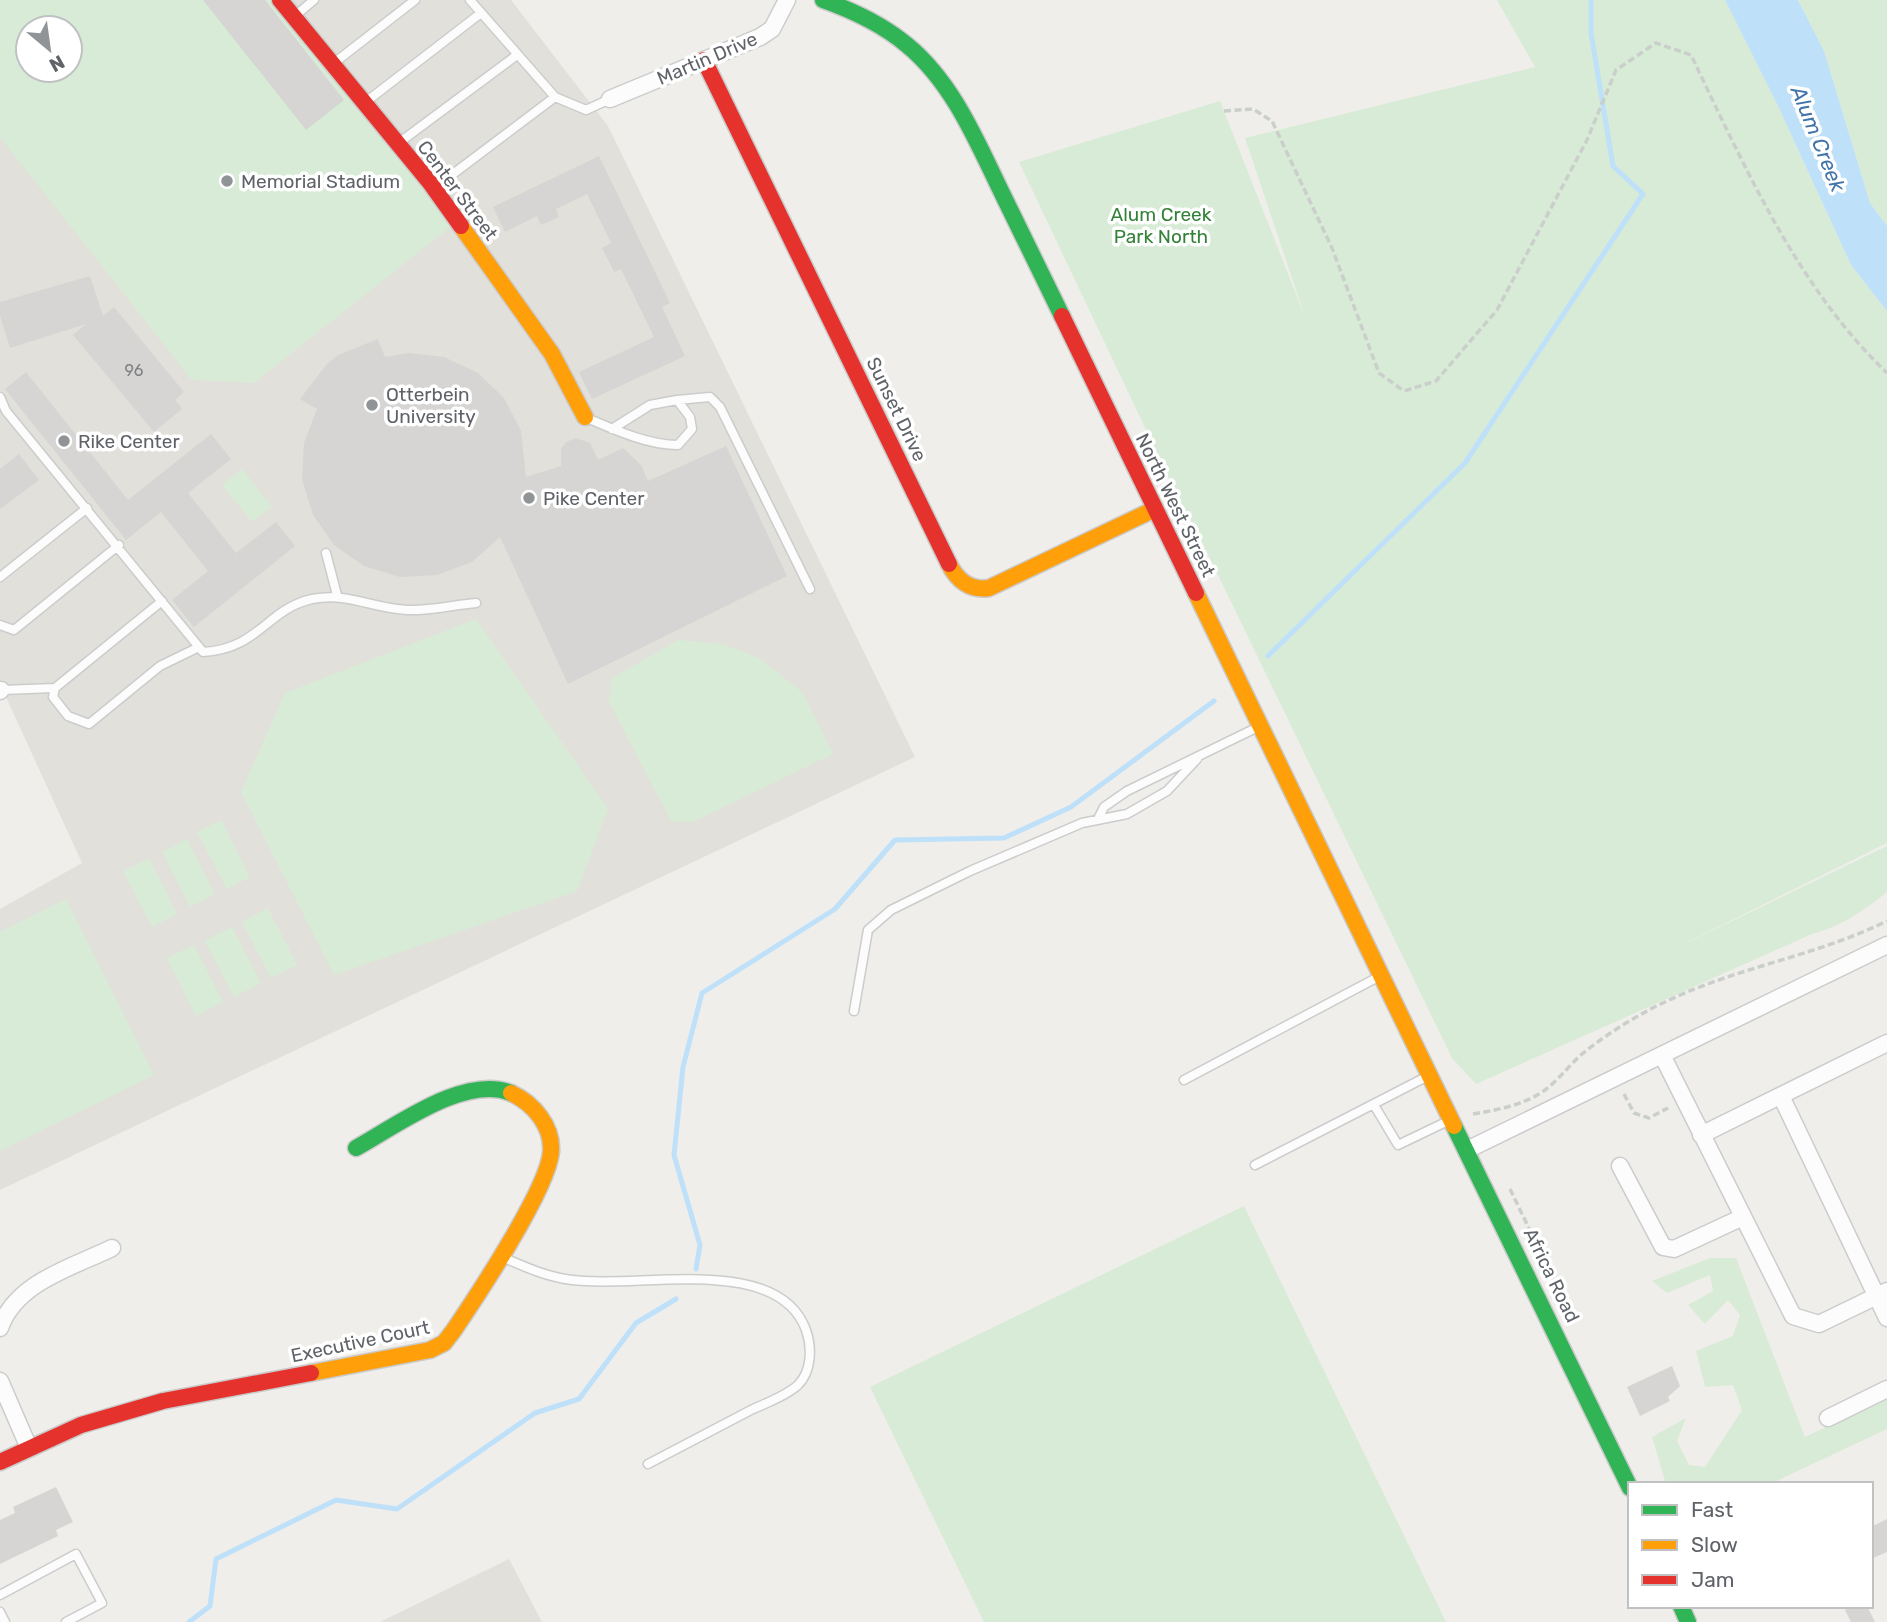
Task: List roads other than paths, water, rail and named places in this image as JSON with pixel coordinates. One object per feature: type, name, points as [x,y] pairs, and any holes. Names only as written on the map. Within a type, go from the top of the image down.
[{"type":"street","name":"Center Street","points":[[280,0],[434,188],[552,354],[585,417]]},
{"type":"street","name":"Martin Drive","points":[[610,99],[772,29],[787,0]]},
{"type":"street","name":"North West Street","points":[[823,0],[872,19],[922,56],[952,96],[969,125],[1433,1078]]},
{"type":"street","name":"Sunset Drive","points":[[704,60],[952,570],[962,584],[979,590],[996,586],[1155,509]]},
{"type":"street","points":[[1467,1150],[1887,945]]},
{"type":"street","points":[[1702,1135],[1887,1043]]},
{"type":"street","points":[[1662,1055],[1793,1316],[1819,1324],[1882,1294]]},
{"type":"street","name":"Africa Road","points":[[1433,1078],[1628,1484]]},
{"type":"street","name":"Executive Court","points":[[0,1462],[81,1424],[163,1401],[415,1354],[442,1345],[461,1325],[532,1199],[551,1154],[545,1123],[525,1099],[503,1089],[479,1088],[437,1106],[356,1148]]},
{"type":"street","points":[[1781,1096],[1882,1294],[1887,1318]]},
{"type":"street","points":[[1620,1166],[1663,1247],[1674,1249],[1743,1217]]},
{"type":"street","points":[[0,1328],[14,1302],[32,1287],[112,1248]]},
{"type":"street","points":[[0,1381],[29,1448]]},
{"type":"street","points":[[1828,1418],[1887,1389]]},
{"type":"lane","points":[[294,17],[314,0]]},
{"type":"lane","points":[[332,64],[415,0]]},
{"type":"lane","points":[[470,0],[555,97],[586,110],[610,99]]},
{"type":"lane","points":[[365,103],[481,13]]},
{"type":"lane","points":[[398,144],[517,55]]},
{"type":"lane","points":[[434,188],[555,97]]},
{"type":"lane","points":[[0,397],[6,411],[119,545],[203,652],[223,651],[250,639],[290,609],[308,600],[337,595],[382,608],[408,610],[476,603]]},
{"type":"lane","points":[[612,429],[650,405],[710,397],[720,407],[810,589]]},
{"type":"lane","points":[[585,417],[612,429],[678,445],[692,429],[690,417],[677,400]]},
{"type":"lane","points":[[0,577],[87,508]]},
{"type":"lane","points":[[0,625],[14,630],[119,545]]},
{"type":"lane","points":[[326,553],[337,595]]},
{"type":"lane","points":[[0,690],[55,688],[162,601]]},
{"type":"lane","points":[[55,688],[53,697],[68,716],[89,724],[160,666],[199,647]]},
{"type":"lane","points":[[1098,819],[1104,807],[1127,791],[1161,772],[1197,759],[1260,725]]},
{"type":"lane","points":[[854,1010],[865,940],[874,923],[891,910],[970,871],[1098,819],[1113,819],[1148,802],[1176,783],[1197,759]]},
{"type":"lane","points":[[1184,1080],[1382,975]]},
{"type":"lane","points":[[1255,1165],[1433,1078]]},
{"type":"lane","points":[[1374,1105],[1398,1145],[1453,1119]]},
{"type":"lane","points":[[499,1256],[529,1269],[573,1280],[750,1284],[789,1301],[801,1317],[811,1354],[799,1384],[648,1464]]},
{"type":"lane","points":[[0,1595],[76,1554],[102,1603],[66,1622]]},
{"type":"lane","points":[[0,1612],[5,1622]]},
{"type":"water","name":"Alum Creek","points":[[1725,0],[1798,0],[1824,51],[1870,203],[1887,226],[1887,311],[1851,265],[1778,106]]},
{"type":"waterway","points":[[1268,656],[1465,463],[1643,194],[1613,166],[1591,33],[1591,0]]},
{"type":"waterway","points":[[696,1269],[700,1245],[674,1155],[683,1067],[702,993],[835,909],[895,840],[1004,838],[1071,807],[1214,701]]},
{"type":"waterway","points":[[189,1622],[210,1606],[216,1559],[336,1500],[397,1509],[535,1413],[579,1399],[636,1323],[676,1299]]},
{"type":"place","name":"Memorial Stadium","points":[[227,181]]},
{"type":"place","name":"Otterbein University","points":[[372,405]]},
{"type":"place","name":"Rike Center","points":[[64,441]]},
{"type":"place","name":"Pike Center","points":[[529,498]]},
{"type":"park label","name":"Alum Creek Park North","points":[[1161,225]]}]
